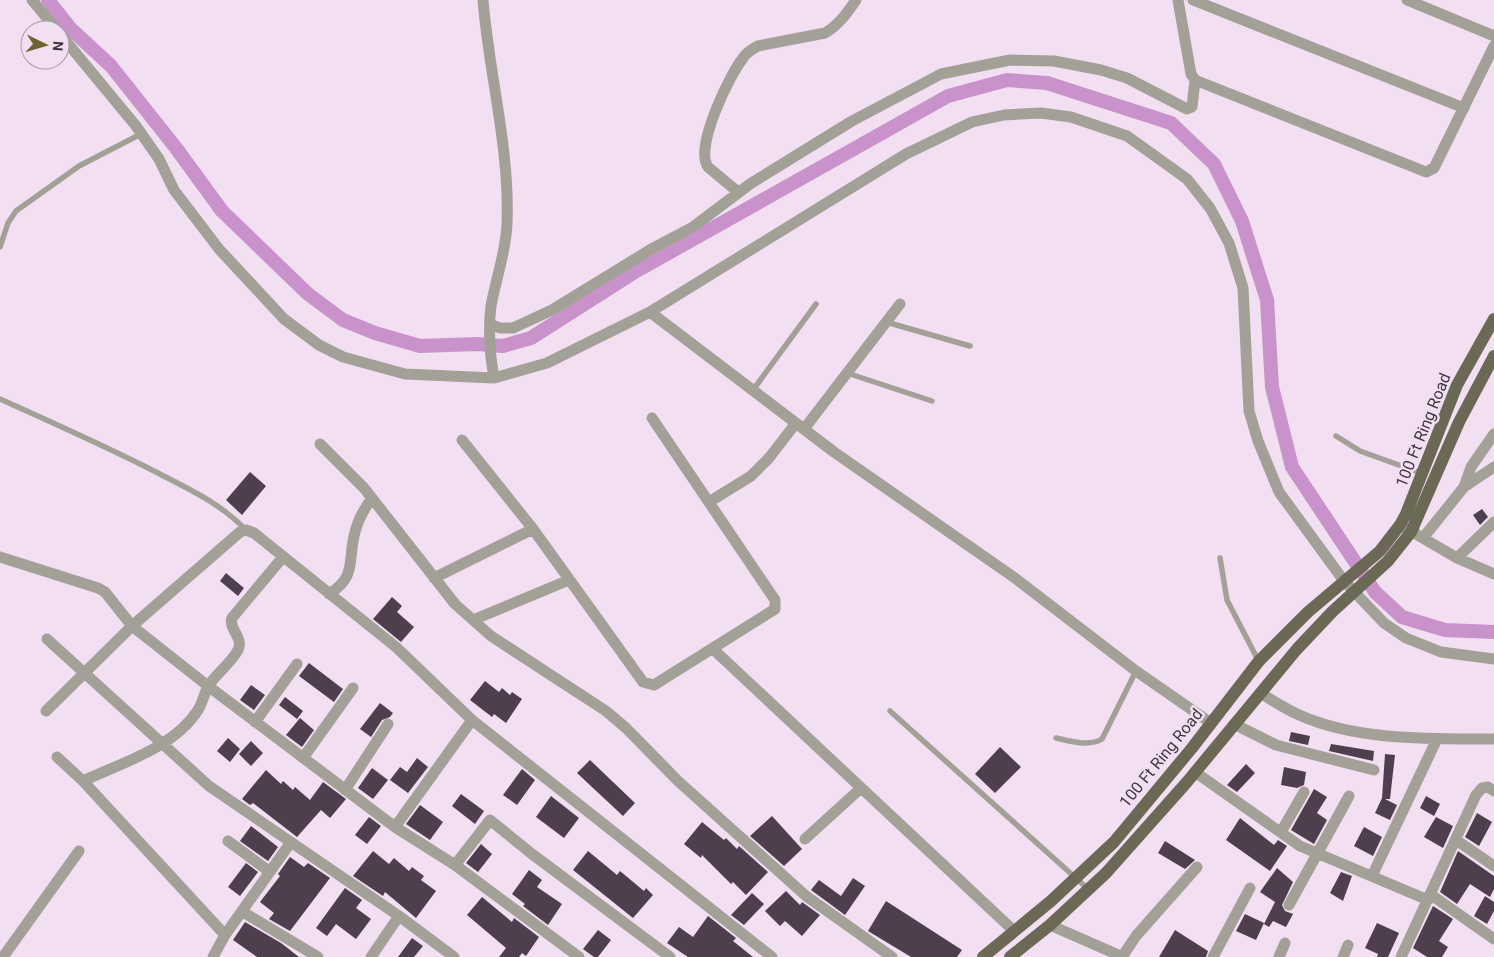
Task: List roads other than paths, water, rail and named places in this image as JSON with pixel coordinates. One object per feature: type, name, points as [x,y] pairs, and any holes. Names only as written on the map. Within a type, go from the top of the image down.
[{"type":"main road","name":"100 Ft Ring Road","points":[[983,957],[1076,878],[1114,842],[1211,723],[1258,661],[1308,612],[1355,571],[1380,551],[1411,532],[1421,473],[1457,385],[1494,319]]},
{"type":"main road","name":"100 Ft Ring Road","points":[[1011,957],[1050,925],[1106,873],[1195,772],[1297,649],[1388,561],[1411,532],[1459,422],[1494,356]]},
{"type":"street","points":[[32,0],[49,20]]},
{"type":"street","points":[[483,0],[506,172],[506,234],[492,306],[490,329],[493,373]]},
{"type":"street","points":[[738,192],[708,167],[704,162],[703,154],[715,110],[742,59],[758,46],[825,33],[834,29],[846,16],[856,0]]},
{"type":"street","points":[[1178,0],[1191,74],[1195,80],[1426,172],[1434,168],[1494,46]]},
{"type":"street","points":[[1192,0],[1464,108]]},
{"type":"street","points":[[1407,0],[1494,36]]},
{"type":"street","points":[[70,46],[141,134],[159,159],[174,190],[219,250],[284,319],[319,344],[343,357],[405,374],[493,373],[547,363],[650,312],[906,154],[972,122],[1004,115],[1041,113],[1071,117],[1126,136],[1187,179],[1210,208],[1229,244],[1243,288],[1249,411],[1258,441],[1279,492],[1344,581],[1358,588],[1384,623],[1406,638],[1440,652],[1494,659]]},
{"type":"street","points":[[490,329],[513,328],[552,310],[652,248],[693,227],[738,192],[852,121],[941,74],[1010,60],[1054,62],[1101,70],[1128,78],[1187,109],[1192,107],[1195,80]]},
{"type":"street","points":[[709,502],[751,476],[800,426],[847,373],[900,304]]},
{"type":"street","points":[[650,312],[800,426],[1015,578],[1136,671],[1211,723]]},
{"type":"street","points":[[462,440],[533,530],[643,682],[654,686],[775,609],[776,600],[652,418]]},
{"type":"street","points":[[1464,487],[1471,467],[1494,434]]},
{"type":"street","points":[[320,444],[372,498],[455,604],[491,636],[606,711],[626,728],[678,781],[806,896],[892,957]]},
{"type":"street","points":[[1494,466],[1464,487],[1411,532],[1457,558],[1494,574]]},
{"type":"street","points":[[329,594],[342,586],[348,576],[354,536],[363,510],[372,498]]},
{"type":"street","points":[[1457,558],[1494,522]]},
{"type":"street","points":[[46,712],[132,626],[240,532],[246,530],[254,533],[396,648],[472,720],[772,957]]},
{"type":"street","points":[[434,578],[533,530]]},
{"type":"street","points":[[0,557],[98,588],[105,592],[132,626],[208,686],[344,790],[395,827],[456,865],[579,957]]},
{"type":"street","points":[[83,780],[163,743],[182,728],[198,710],[208,686],[238,649],[239,638],[232,626],[232,618],[284,557]]},
{"type":"street","points":[[473,620],[569,580]]},
{"type":"street","points":[[47,639],[209,786],[399,916],[454,957]]},
{"type":"street","points":[[713,649],[1014,931]]},
{"type":"street","points":[[255,722],[298,664]]},
{"type":"street","points":[[303,758],[354,688]]},
{"type":"street","points":[[1260,693],[1298,714],[1339,728],[1398,737],[1494,739]]},
{"type":"street","points":[[395,827],[472,720]]},
{"type":"street","points":[[344,790],[388,724]]},
{"type":"street","points":[[1234,724],[1276,745],[1374,770]]},
{"type":"street","points":[[1372,876],[1437,739]]},
{"type":"street","points":[[58,757],[83,780],[225,935]]},
{"type":"street","points":[[1195,772],[1300,846],[1429,897],[1494,939]]},
{"type":"street","points":[[1401,957],[1479,791],[1488,787],[1494,791]]},
{"type":"street","points":[[805,840],[861,788]]},
{"type":"street","points":[[1281,832],[1304,792]]},
{"type":"street","points":[[1289,905],[1349,796]]},
{"type":"street","points":[[456,865],[490,820],[532,854],[670,957]]},
{"type":"street","points":[[1456,840],[1494,866]]},
{"type":"street","points":[[228,841],[270,872]]},
{"type":"street","points":[[213,957],[225,935],[291,842]]},
{"type":"street","points":[[3,957],[80,851]]},
{"type":"street","points":[[1050,925],[1120,956],[1197,867]]},
{"type":"street","points":[[1213,957],[1250,888]]},
{"type":"street","points":[[243,912],[318,957]]},
{"type":"street","points":[[371,957],[399,916]]},
{"type":"street","points":[[1279,957],[1285,943]]},
{"type":"street","points":[[1343,957],[1348,945]]},
{"type":"lane","points":[[0,247],[16,210],[79,166],[141,134]]},
{"type":"lane","points":[[753,390],[816,304]]},
{"type":"lane","points":[[886,322],[970,346]]},
{"type":"lane","points":[[847,373],[932,401]]},
{"type":"lane","points":[[0,399],[104,446],[210,499],[246,530]]},
{"type":"lane","points":[[1336,436],[1360,451],[1421,473]]},
{"type":"lane","points":[[1220,558],[1227,600],[1258,661]]},
{"type":"lane","points":[[1056,738],[1088,743],[1096,743],[1102,739],[1136,671]]},
{"type":"lane","points":[[890,711],[1088,890]]},
{"type":"waterway","points":[[48,0],[71,29],[111,66],[176,148],[222,211],[308,294],[343,320],[375,333],[420,346],[477,344],[503,346],[531,338],[633,273],[948,96],[1007,80],[1047,83],[1171,123],[1214,164],[1242,221],[1267,300],[1272,387],[1292,467],[1375,592],[1402,617],[1445,630],[1494,632]]}]
